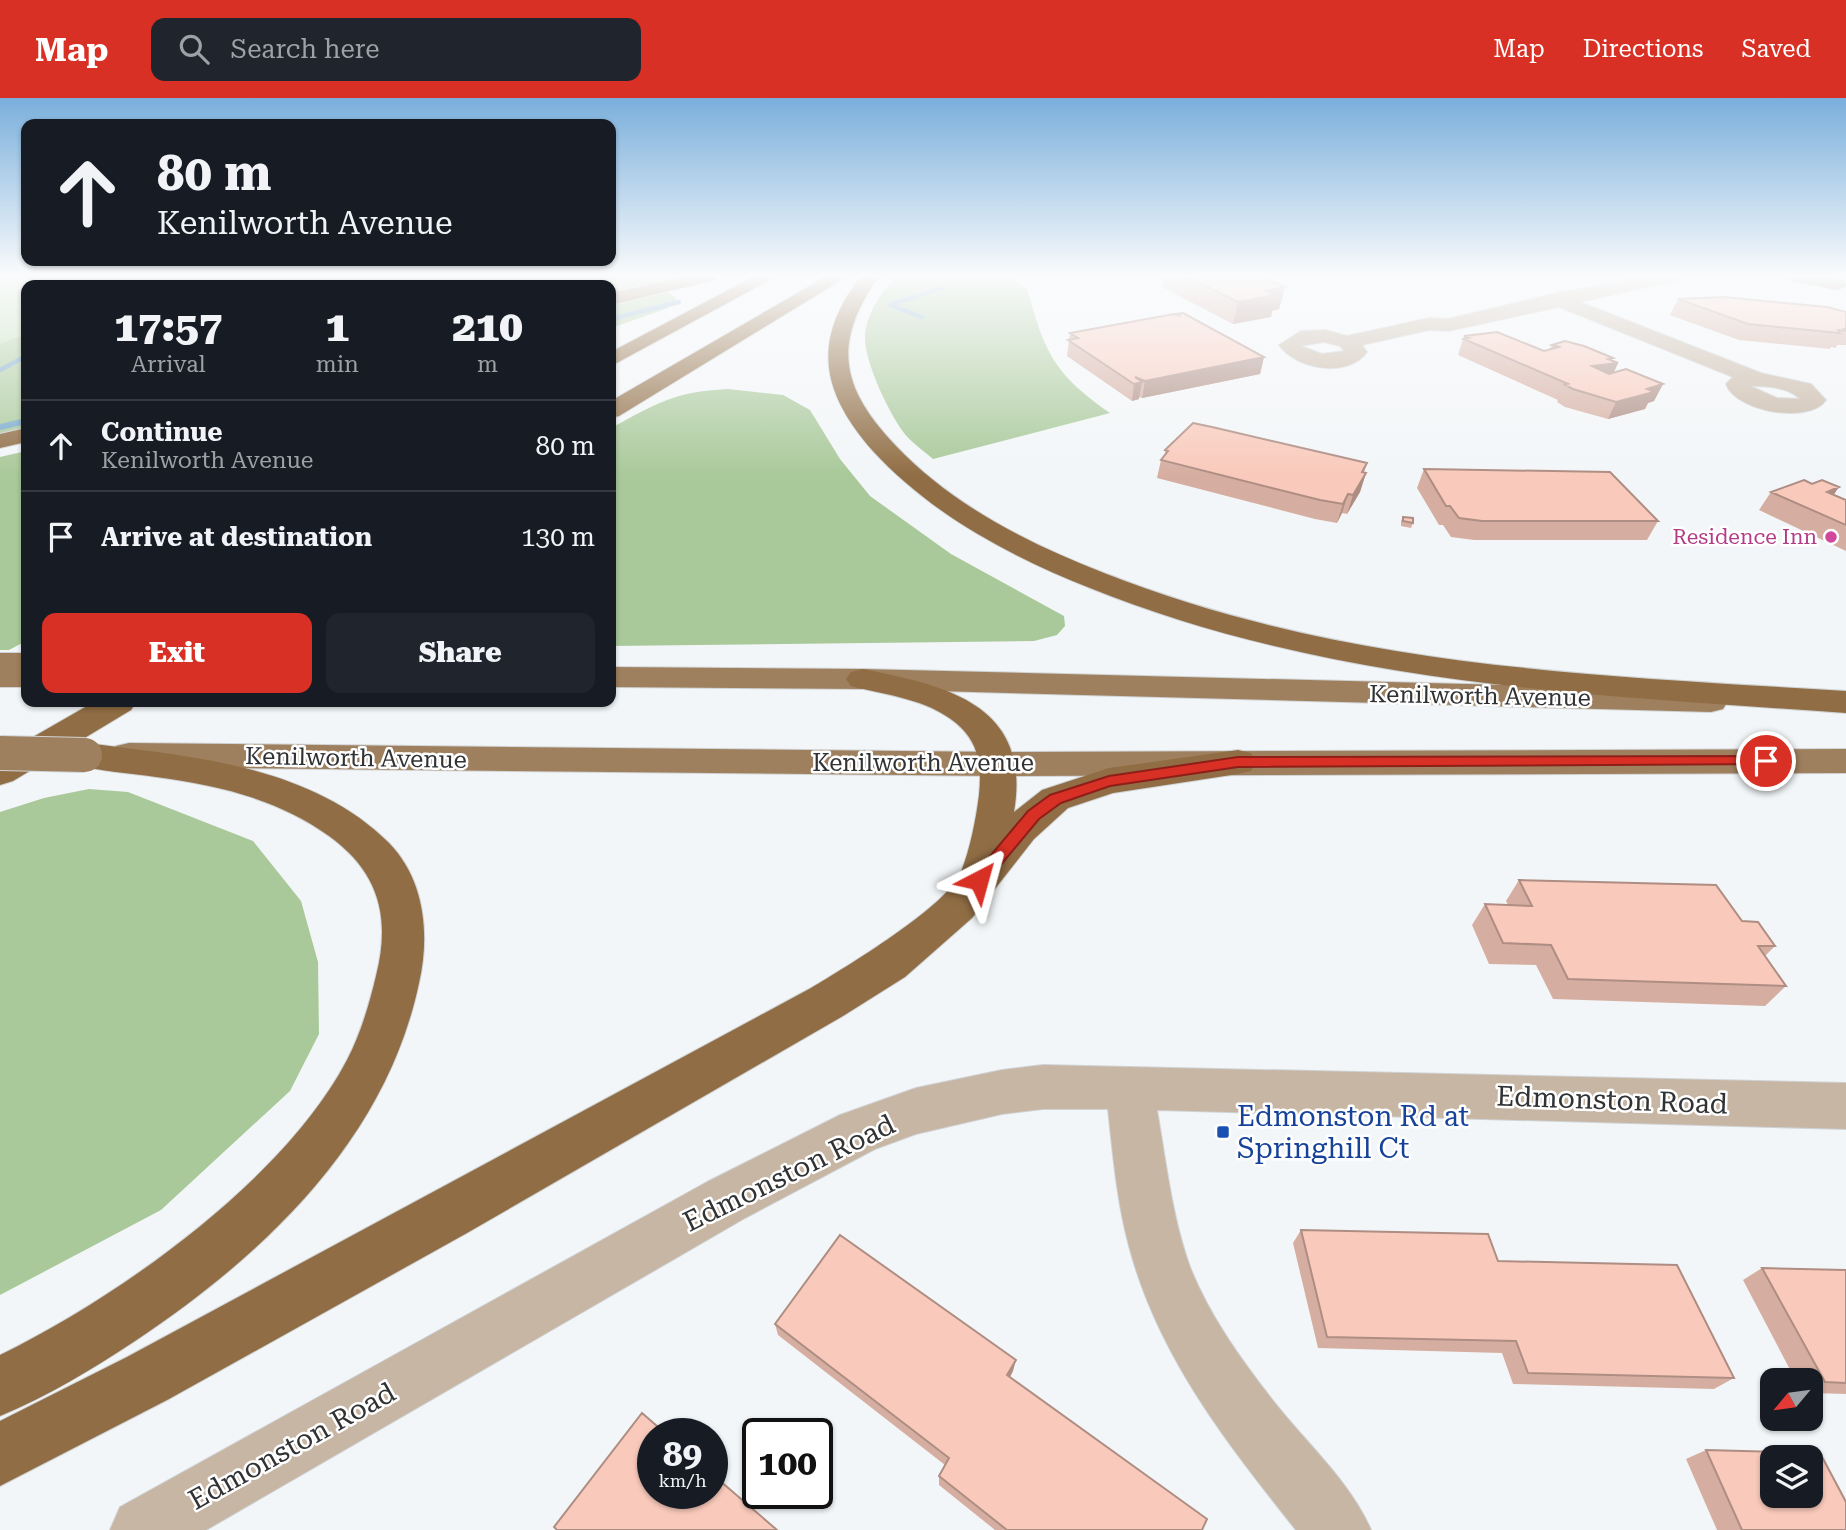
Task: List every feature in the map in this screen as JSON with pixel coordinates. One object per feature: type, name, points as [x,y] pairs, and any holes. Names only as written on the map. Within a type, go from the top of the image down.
[{"type":"highway","points":[[616,357],[643,343]]},
{"type":"highway","points":[[616,408],[726,343]]},
{"type":"highway","points":[[836,343],[841,378],[866,427],[914,477],[950,505],[1020,547],[1081,576],[1205,621],[1345,656],[1483,677],[1846,702]]},
{"type":"highway","points":[[0,441],[21,436]]},
{"type":"highway","points":[[0,451],[21,446]]},
{"type":"highway","points":[[0,677],[21,664]]},
{"type":"highway","points":[[0,689],[21,676]]},
{"type":"highway","points":[[863,679],[906,688],[944,701],[962,712],[989,737],[999,764],[993,822],[979,880]]},
{"type":"highway","points":[[0,772],[110,707]]},
{"type":"highway","points":[[0,1386],[29,1374],[124,1315],[216,1249],[287,1180],[344,1110],[380,1046],[399,985],[405,936],[397,889],[375,854],[336,821],[286,793],[223,774],[85,755]]},
{"type":"highway","points":[[0,1455],[172,1365],[827,1002],[889,964],[957,907],[1027,822],[1055,799],[1109,781],[1238,762]]},
{"type":"main road","points":[[0,670],[21,672]]},
{"type":"main road","name":"Kenilworth Avenue","points":[[616,677],[863,679],[1569,699],[1846,702]]},
{"type":"main road","name":"Kenilworth Avenue","points":[[0,754],[999,764],[1846,761]]},
{"type":"street","points":[[1668,343],[1758,379]]},
{"type":"street","name":"Edmonston Road","points":[[142,1530],[726,1200],[858,1132],[916,1111],[990,1094],[1043,1087],[1846,1106]]},
{"type":"street","points":[[1129,1087],[1151,1221],[1161,1263],[1182,1316],[1241,1408],[1338,1530]]},
{"type":"green space","points":[[0,343],[17,343],[0,350]]},
{"type":"green space","points":[[21,343],[21,431],[0,436],[0,344]]},
{"type":"green space","points":[[865,343],[1045,343],[1064,374],[1110,413],[933,459],[904,433],[898,424],[879,387]]},
{"type":"green space","points":[[728,389],[783,395],[810,410],[840,459],[870,496],[951,554],[1064,616],[1065,626],[1057,635],[1034,641],[616,646],[616,425],[666,400]]},
{"type":"green space","points":[[21,452],[21,644],[9,650],[0,650],[0,457]]},
{"type":"green space","points":[[89,789],[128,792],[253,841],[301,901],[318,962],[319,1034],[290,1091],[161,1210],[0,1295],[0,812],[44,798]]},
{"type":"building","points":[[1072,343],[1238,343],[1264,357],[1145,381],[1135,377],[1142,382],[1134,384]]},
{"type":"building","points":[[1473,343],[1524,343],[1544,351],[1559,347],[1552,345],[1559,343],[1572,343],[1613,358],[1608,359],[1618,363],[1592,366],[1609,374],[1626,369],[1663,384],[1647,389],[1654,392],[1616,402],[1565,385],[1568,384]]},
{"type":"building","points":[[1193,423],[1367,463],[1362,472],[1366,473],[1353,495],[1348,494],[1343,504],[1161,460],[1168,451],[1165,450]]},
{"type":"building","points":[[1424,469],[1610,472],[1658,521],[1482,521],[1459,518],[1450,506],[1446,506]]},
{"type":"building","points":[[1804,480],[1812,484],[1822,480],[1839,487],[1827,492],[1846,500],[1846,525],[1771,492]]},
{"type":"building","points":[[1403,517],[1413,518],[1413,523],[1403,521]]},
{"type":"building","points":[[1519,880],[1716,885],[1742,921],[1758,922],[1775,946],[1758,946],[1786,986],[1568,979],[1551,945],[1503,943],[1485,904],[1532,906]]},
{"type":"building","points":[[1301,1230],[1488,1234],[1498,1261],[1677,1265],[1734,1378],[1528,1373],[1516,1341],[1327,1337]]},
{"type":"building","points":[[840,1235],[1016,1360],[1007,1375],[1207,1519],[1202,1530],[1007,1530],[939,1476],[949,1458],[775,1324]]},
{"type":"building","points":[[1762,1268],[1846,1270],[1846,1383],[1825,1382],[1824,1368],[1817,1368]]},
{"type":"building","points":[[637,1419],[637,1509],[728,1509],[728,1488],[742,1500],[742,1509],[753,1509],[777,1530],[557,1530],[554,1527]]},
{"type":"building","points":[[1706,1450],[1760,1451],[1760,1508],[1823,1508],[1823,1459],[1846,1502],[1846,1530],[1742,1530]]},
{"type":"waterway","points":[[0,370],[21,359]]},
{"type":"waterway","points":[[0,427],[21,422]]},
{"type":"place","name":"Residence Inn","points":[[1831,537]]},
{"type":"place","name":"Edmonston Rd at Springhill Ct","points":[[1223,1132]]},
{"type":"route","points":[[979,880],[1034,815],[1055,799],[1080,788],[1109,781],[1238,762],[1766,761]]}]
